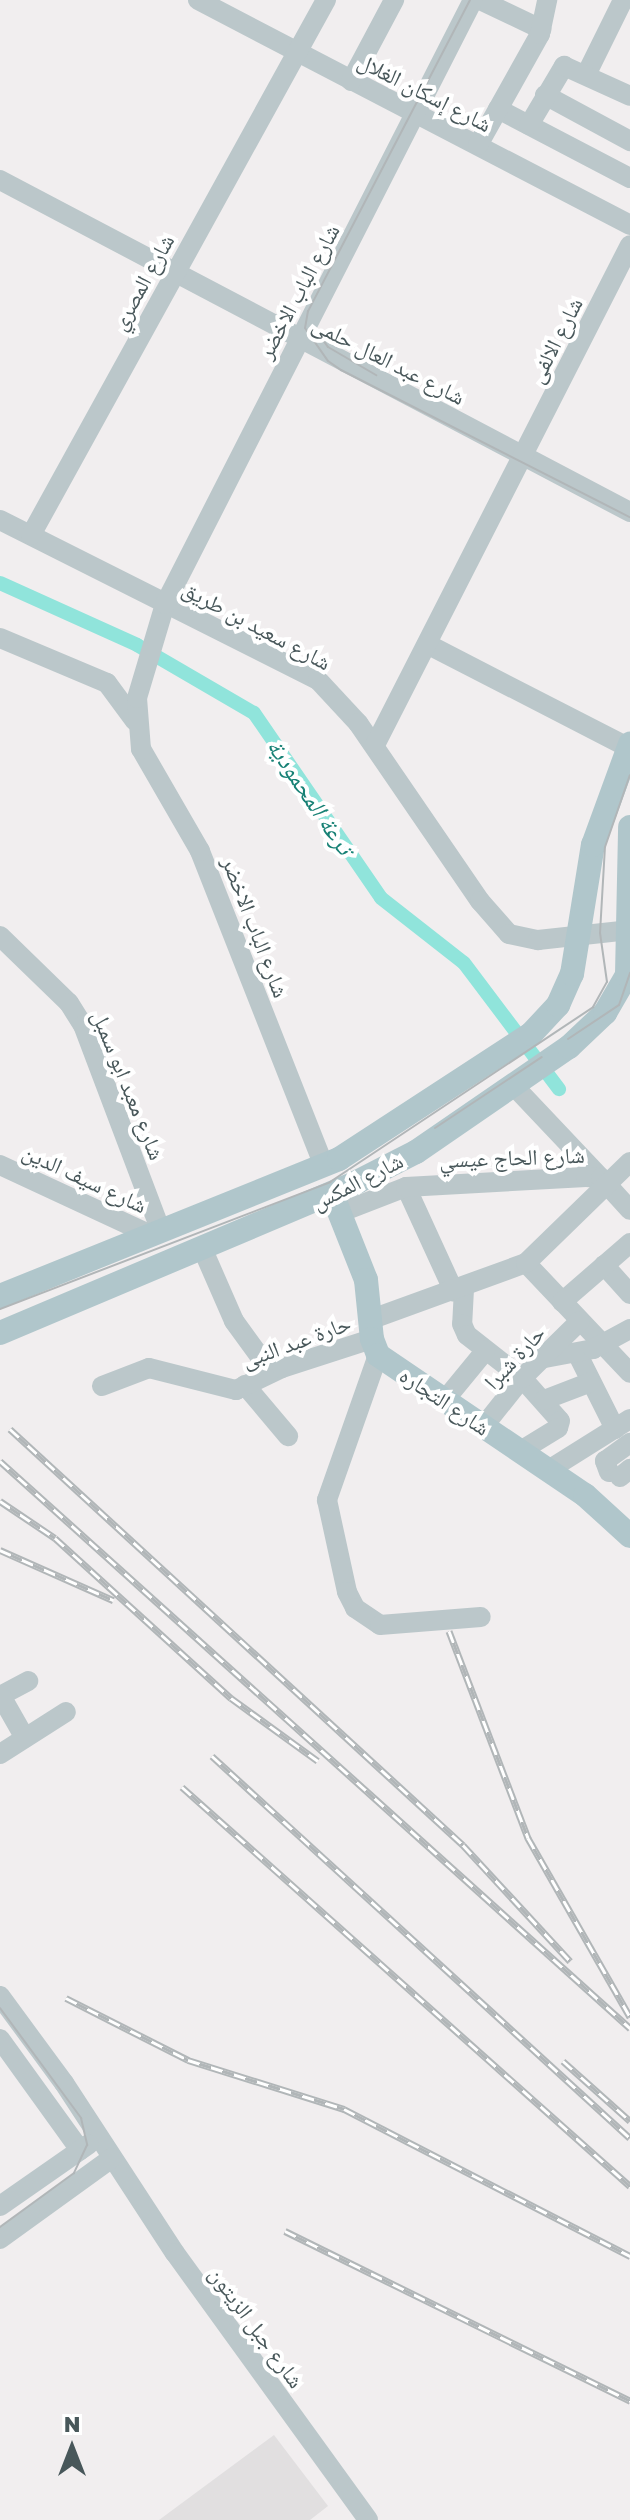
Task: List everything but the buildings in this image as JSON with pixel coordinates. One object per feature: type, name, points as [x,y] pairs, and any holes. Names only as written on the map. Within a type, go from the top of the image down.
[{"type":"main road","name":"شارع المكس","points":[[0,1296],[324,1166],[364,1145],[547,1019],[572,974],[593,845],[629,746]]},
{"type":"main road","name":"شارع المكس","points":[[0,1333],[203,1250],[336,1204],[379,1171],[569,1047],[605,1013],[621,988],[629,930],[630,827]]},
{"type":"main road","points":[[336,1204],[366,1280],[374,1338]]},
{"type":"main road","name":"شارع التجاره","points":[[374,1338],[444,1401],[596,1503],[630,1536]]},
{"type":"street","name":"شارع إسكان الغلال","points":[[198,0],[630,224]]},
{"type":"street","name":"شارع المصري","points":[[31,535],[326,0]]},
{"type":"street","points":[[351,81],[394,0]]},
{"type":"street","name":"شارع الباب الاخضر","points":[[324,1166],[200,851],[149,765],[136,725],[144,665],[165,604],[473,0]]},
{"type":"street","points":[[480,0],[541,29]]},
{"type":"street","points":[[478,145],[541,29],[547,0]]},
{"type":"street","points":[[586,75],[623,0]]},
{"type":"street","points":[[529,125],[564,66],[629,91]]},
{"type":"street","points":[[545,95],[630,141]]},
{"type":"street","points":[[498,109],[630,178]]},
{"type":"street","name":"شارع عبد العال حلمى","points":[[0,180],[298,340],[630,512]]},
{"type":"street","name":"شارع الالفى","points":[[375,745],[630,245]]},
{"type":"street","name":"شارع سعيد بن طريق","points":[[0,520],[318,680],[375,745],[498,925],[520,939],[629,930]]},
{"type":"street","points":[[0,638],[107,683],[122,697],[136,725]]},
{"type":"street","points":[[427,644],[629,746]]},
{"type":"street","name":"شارع معبد ابو سمبل","points":[[0,936],[69,1003],[83,1025],[156,1233]]},
{"type":"street","points":[[513,1085],[604,1180]]},
{"type":"street","points":[[630,1162],[604,1180],[526,1263],[630,1373]]},
{"type":"street","name":"شارع سيف الدين","points":[[0,1165],[156,1233]]},
{"type":"street","name":"شارع الحاج عيسي","points":[[336,1204],[406,1187],[604,1180],[630,1210]]},
{"type":"street","points":[[406,1187],[459,1290],[464,1329],[485,1351],[522,1378],[560,1421],[558,1428],[519,1452]]},
{"type":"street","points":[[562,1302],[630,1243]]},
{"type":"street","points":[[203,1250],[234,1321],[271,1372]]},
{"type":"street","name":"حارة عبد النبى","points":[[102,1386],[149,1368],[224,1390],[245,1385],[271,1372],[374,1338],[459,1290],[526,1263]]},
{"type":"street","points":[[604,1265],[630,1294]]},
{"type":"street","name":"حارة شبرا","points":[[483,1427],[522,1378],[580,1321]]},
{"type":"street","points":[[545,1358],[603,1345],[630,1329]]},
{"type":"street","points":[[374,1338],[326,1508],[347,1592],[355,1608],[380,1625],[481,1617]]},
{"type":"street","points":[[444,1401],[485,1351]]},
{"type":"street","points":[[547,1471],[625,1426],[591,1382],[577,1353]]},
{"type":"street","points":[[544,1400],[591,1382]]},
{"type":"street","points":[[245,1385],[288,1436]]},
{"type":"street","points":[[620,1473],[605,1461],[630,1443]]},
{"type":"street","points":[[25,1738],[0,1696],[28,1681]]},
{"type":"street","points":[[0,1754],[66,1712]]},
{"type":"street","name":"شارع جبل الزيتون","points":[[0,1996],[368,2520]]},
{"type":"street","points":[[0,2039],[80,2150]]},
{"type":"street","points":[[0,2206],[99,2137]]},
{"type":"street","points":[[0,2239],[112,2158]]},
{"type":"shaded area","points":[[274,2435],[328,2506],[310,2520],[159,2520]]},
{"type":"waterway","name":"ترعة المحمودية","points":[[0,583],[137,645],[254,713],[381,898],[464,963],[559,1089]]},
{"type":"tram line","points":[[470,0],[308,311],[305,328],[328,361],[341,370],[630,517]]},
{"type":"tram line","points":[[321,337],[328,347],[376,375]]},
{"type":"tram line","points":[[0,1309],[330,1182],[593,1007],[607,982],[600,933],[605,847],[630,775]]},
{"type":"tram line","points":[[568,1039],[619,1005],[630,973]]},
{"type":"tram line","points":[[435,1128],[542,1057]]},
{"type":"tram line","points":[[0,2008],[81,2118],[87,2145],[74,2173],[0,2227]]},
{"type":"railway","points":[[10,1429],[463,1845],[570,1961]]},
{"type":"railway","points":[[0,1461],[630,2028]]},
{"type":"railway","points":[[0,1501],[55,1538],[231,1698],[318,1761]]},
{"type":"railway","points":[[0,1550],[113,1600]]},
{"type":"railway","points":[[449,1631],[528,1838],[630,2017]]},
{"type":"railway","points":[[212,1756],[630,2138]]},
{"type":"railway","points":[[182,1787],[630,2186]]},
{"type":"railway","points":[[66,1998],[188,2060],[344,2109],[630,2256]]},
{"type":"railway","points":[[563,2061],[630,2121]]},
{"type":"railway","points":[[285,2231],[630,2401]]}]
